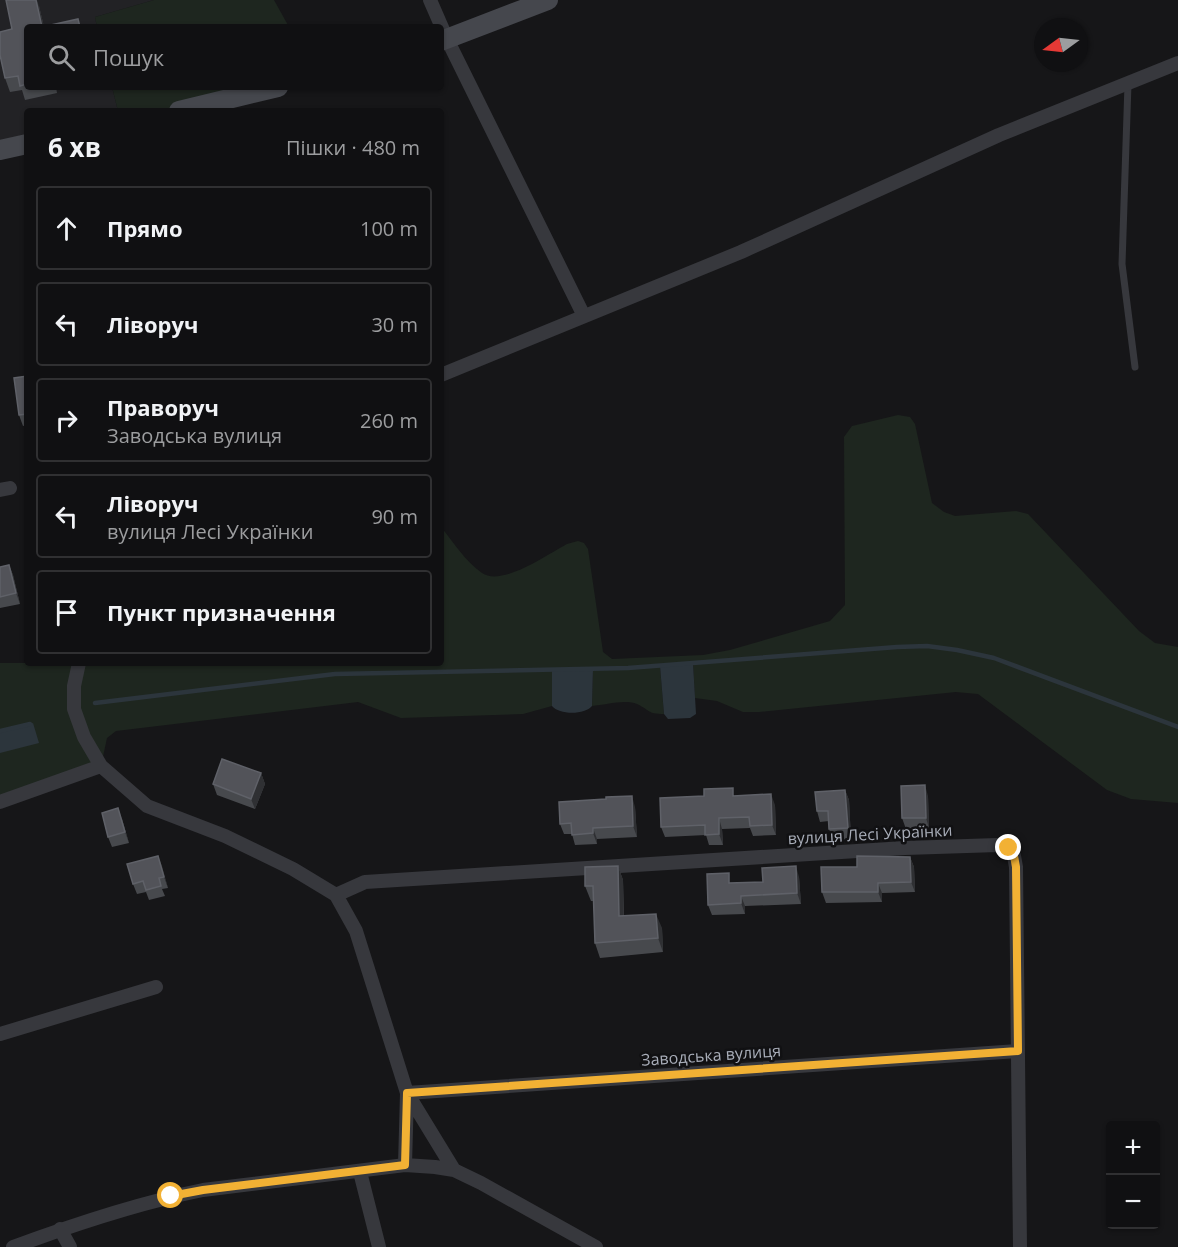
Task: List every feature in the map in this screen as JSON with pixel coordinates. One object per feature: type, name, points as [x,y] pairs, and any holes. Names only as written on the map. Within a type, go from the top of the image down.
[{"type":"main road","points":[[444,40],[548,0]]},
{"type":"main road","points":[[191,108],[266,90]]},
{"type":"main road","points":[[0,150],[24,145]]},
{"type":"street","points":[[430,0],[438,24]]},
{"type":"street","points":[[444,40],[584,316]]},
{"type":"street","points":[[444,374],[760,244],[1020,126],[1178,63]]},
{"type":"street","points":[[78,666],[74,686],[74,709],[84,737],[101,766],[147,806],[225,836],[293,869],[336,895],[356,931],[407,1093],[454,1170]]},
{"type":"street","points":[[0,802],[101,766]]},
{"type":"street","name":"вулиця Лесі Українки","points":[[336,895],[365,882],[905,848],[998,845],[1009,848],[1014,856],[1016,867],[1020,1247]]},
{"type":"street","points":[[0,1034],[156,987]]},
{"type":"street","name":"Заводська вулиця","points":[[407,1093],[1018,1051]]},
{"type":"street","points":[[405,1165],[407,1093]]},
{"type":"street","points":[[13,1247],[60,1229],[171,1196],[405,1165],[454,1170],[506,1195],[596,1247]]},
{"type":"street","points":[[360,1172],[379,1247]]},
{"type":"street","points":[[60,1229],[70,1247]]},
{"type":"lane","points":[[1128,84],[1122,264],[1135,367]]},
{"type":"shaded area","points":[[0,0],[154,0],[95,17],[96,24],[24,24],[24,90],[113,90],[117,108],[24,108],[24,145],[0,150]]},
{"type":"shaded area","points":[[154,0],[274,0],[287,24],[96,24],[95,17]]},
{"type":"shaded area","points":[[113,90],[266,90],[191,108],[117,108]]},
{"type":"shaded area","points":[[898,415],[910,417],[915,424],[932,503],[944,512],[955,516],[1016,511],[1028,514],[1139,631],[1155,643],[1178,647],[1178,803],[1131,799],[1107,790],[978,694],[956,692],[743,712],[717,701],[695,698],[693,663],[660,666],[664,714],[651,712],[632,703],[621,702],[592,706],[593,669],[552,670],[552,706],[523,714],[401,718],[358,702],[116,731],[107,738],[101,766],[0,803],[0,663],[24,663],[24,666],[444,666],[444,531],[470,563],[482,573],[491,576],[501,576],[525,568],[567,544],[578,541],[584,543],[588,549],[603,652],[612,659],[703,655],[730,650],[830,621],[845,605],[844,437],[852,426]]},
{"type":"shaded area","points":[[693,663],[696,714],[690,718],[668,719],[664,714],[660,666]]},
{"type":"shaded area","points":[[593,669],[592,706],[589,709],[572,713],[560,711],[552,706],[552,670]]},
{"type":"shaded area","points":[[33,723],[39,743],[0,753],[0,731]]},
{"type":"building","points":[[6,0],[36,0],[41,24],[24,24],[24,85],[20,86],[18,76],[5,78],[0,55],[0,32],[12,29]]},
{"type":"building","points":[[78,19],[79,24],[56,24]]},
{"type":"building","points":[[24,376],[24,414],[19,415],[14,378]]},
{"type":"building","points":[[9,565],[16,593],[0,597],[0,567]]},
{"type":"building","points":[[222,759],[261,773],[251,799],[213,784]]},
{"type":"building","points":[[925,785],[926,818],[902,818],[901,786]]},
{"type":"building","points":[[733,788],[733,796],[771,794],[772,825],[750,826],[749,817],[719,818],[719,834],[705,835],[705,825],[661,827],[660,798],[704,796],[704,789]]},
{"type":"building","points":[[845,790],[848,828],[829,829],[828,811],[817,811],[815,792]]},
{"type":"building","points":[[632,796],[633,826],[593,828],[593,833],[572,835],[571,823],[560,824],[559,802]]},
{"type":"building","points":[[118,808],[125,832],[108,837],[102,813]]},
{"type":"building","points":[[158,856],[164,877],[159,878],[161,886],[146,890],[143,881],[133,884],[127,864]]},
{"type":"building","points":[[857,856],[910,857],[911,882],[878,883],[878,892],[822,892],[821,867],[857,867]]},
{"type":"building","points":[[618,866],[619,916],[656,914],[658,938],[595,943],[593,886],[585,886],[585,867]]},
{"type":"building","points":[[796,866],[797,893],[741,896],[741,903],[708,905],[707,874],[729,873],[729,883],[763,882],[762,868]]},
{"type":"waterway","points":[[95,703],[335,674],[628,668],[927,646],[994,658],[1178,727]]},
{"type":"waterway","points":[[0,731],[30,724]]},
{"type":"route","points":[[171,1196],[405,1165],[407,1093],[1018,1051],[1016,867],[1014,856],[1009,848]]}]
